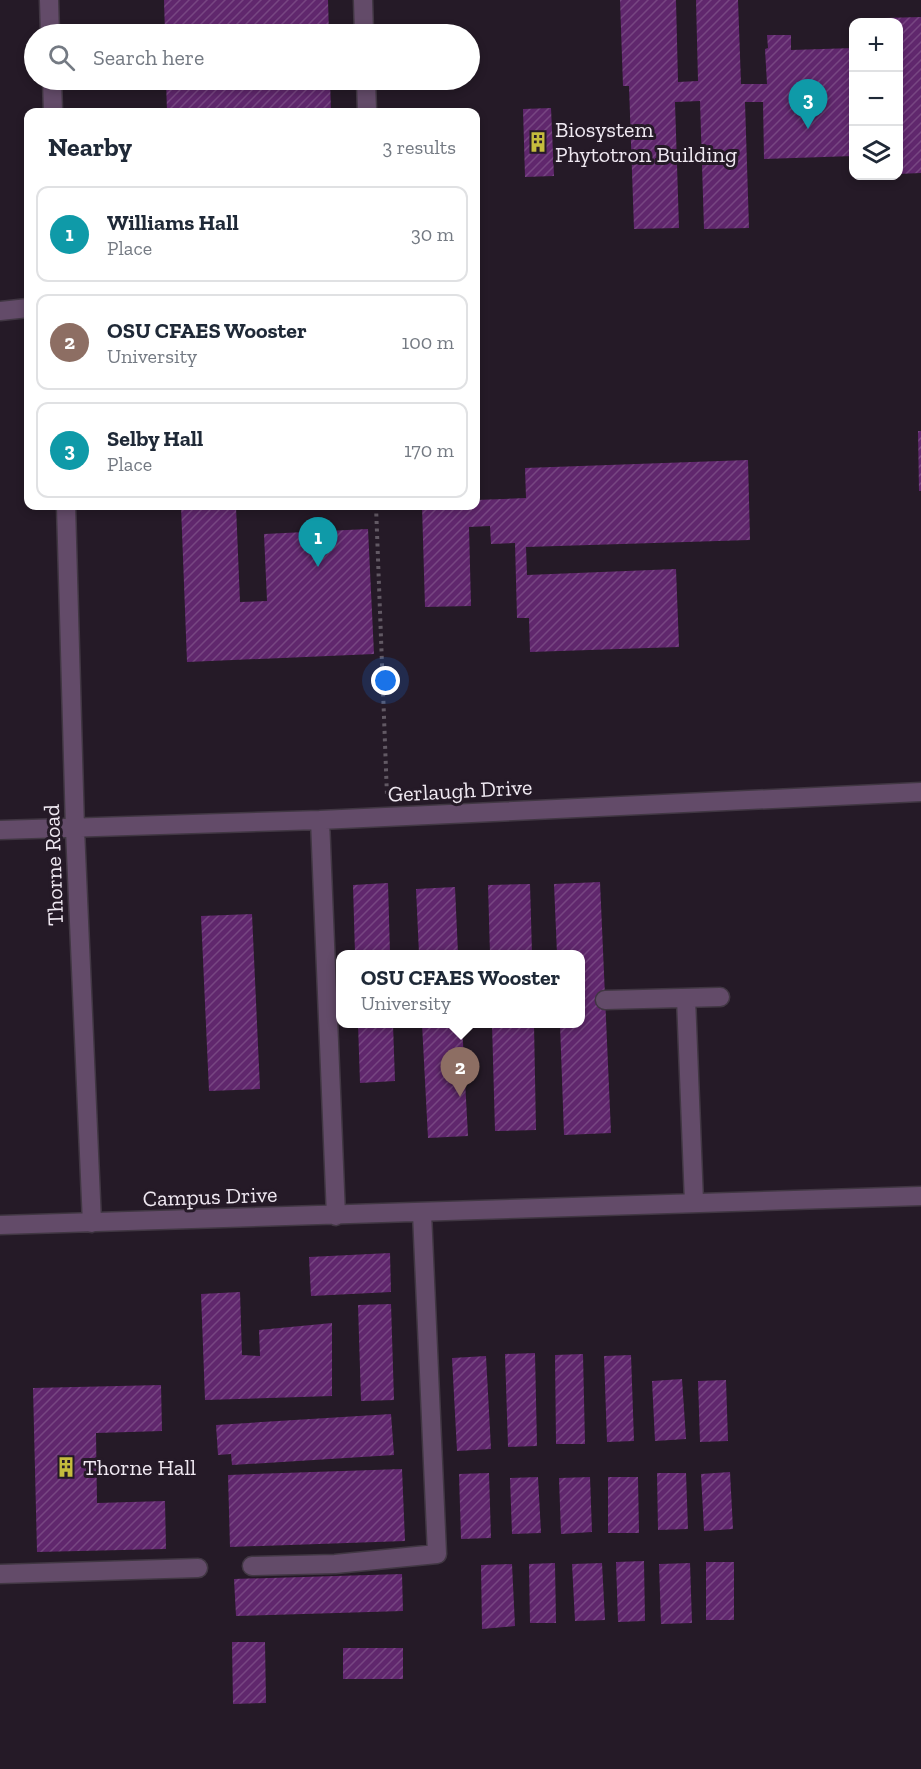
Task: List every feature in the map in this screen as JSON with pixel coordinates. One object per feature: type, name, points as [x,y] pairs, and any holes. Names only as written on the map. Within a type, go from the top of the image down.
[{"type":"lane","points":[[49,0],[50,24]]},
{"type":"lane","points":[[363,0],[364,24]]},
{"type":"lane","points":[[52,90],[53,108]]},
{"type":"lane","points":[[366,90],[367,108]]},
{"type":"lane","points":[[0,311],[24,308]]},
{"type":"lane","name":"Thorne Road","points":[[66,510],[75,829],[92,1223]]},
{"type":"lane","name":"Gerlaugh Drive","points":[[0,830],[320,820],[921,792]]},
{"type":"lane","points":[[320,820],[336,1216]]},
{"type":"lane","points":[[605,1000],[720,997]]},
{"type":"lane","points":[[686,998],[694,1202]]},
{"type":"lane","name":"Campus Drive","points":[[0,1225],[921,1196]]},
{"type":"lane","points":[[252,1566],[335,1563],[437,1554],[422,1213]]},
{"type":"lane","points":[[0,1574],[198,1568]]},
{"type":"path","points":[[376,510],[388,817]]},
{"type":"building","points":[[164,0],[328,0],[329,24],[165,24]]},
{"type":"building","points":[[620,0],[676,0],[678,82],[698,81],[696,0],[738,0],[741,84],[767,84],[765,49],[768,48],[767,35],[791,35],[791,50],[849,48],[849,156],[764,159],[763,102],[745,102],[749,228],[704,229],[700,101],[675,102],[679,228],[634,229],[629,86],[623,86]]},
{"type":"building","points":[[921,17],[921,173],[903,174],[903,18],[884,18]]},
{"type":"building","points":[[166,90],[330,90],[331,108],[167,108]]},
{"type":"building","name":"Biosystem Phytotron Building","points":[[551,108],[554,176],[525,177],[523,109]]},
{"type":"building","points":[[918,431],[921,431],[921,491],[919,491]]},
{"type":"building","points":[[748,460],[750,540],[526,547],[527,575],[676,569],[679,647],[530,652],[529,618],[517,618],[515,543],[491,544],[490,526],[469,527],[471,606],[425,607],[422,510],[480,510],[480,500],[526,498],[525,468]]},
{"type":"building","points":[[181,510],[236,510],[240,602],[267,601],[264,534],[368,529],[374,654],[187,662]]},
{"type":"building","points":[[600,882],[611,1133],[564,1135],[560,1028],[585,1028],[585,950],[557,950],[554,884]]},
{"type":"building","points":[[388,883],[390,950],[355,950],[353,885]]},
{"type":"building","points":[[530,884],[532,950],[490,950],[488,885]]},
{"type":"building","points":[[455,887],[458,950],[419,950],[416,889]]},
{"type":"building","points":[[252,914],[260,1089],[209,1091],[201,916]]},
{"type":"building","points":[[358,1028],[393,1028],[395,1081],[360,1083]]},
{"type":"building","points":[[422,1028],[462,1028],[468,1136],[428,1138]]},
{"type":"building","points":[[492,1028],[534,1028],[536,1130],[495,1131]]},
{"type":"building","points":[[390,1253],[391,1292],[311,1296],[309,1257]]},
{"type":"building","points":[[240,1292],[242,1355],[260,1356],[259,1330],[332,1323],[332,1396],[205,1400],[201,1294]]},
{"type":"building","points":[[391,1304],[394,1400],[361,1401],[358,1305]]},
{"type":"building","points":[[535,1353],[537,1446],[508,1447],[505,1354]]},
{"type":"building","points":[[583,1354],[585,1444],[556,1444],[555,1355]]},
{"type":"building","points":[[631,1355],[634,1441],[607,1442],[604,1356]]},
{"type":"building","points":[[486,1356],[491,1449],[457,1451],[452,1358]]},
{"type":"building","points":[[682,1379],[686,1439],[655,1441],[652,1381]]},
{"type":"building","points":[[726,1380],[728,1441],[700,1442],[698,1381]]},
{"type":"building","name":"Thorne Hall","points":[[161,1385],[162,1431],[96,1433],[97,1503],[165,1501],[166,1549],[37,1552],[33,1388]]},
{"type":"building","points":[[391,1414],[394,1455],[232,1465],[231,1454],[218,1455],[216,1425]]},
{"type":"building","points":[[402,1469],[405,1541],[230,1547],[228,1475]]},
{"type":"building","points":[[730,1472],[733,1529],[704,1531],[701,1474]]},
{"type":"building","points":[[489,1473],[491,1538],[461,1539],[459,1474]]},
{"type":"building","points":[[657,1473],[686,1473],[688,1529],[658,1530]]},
{"type":"building","points":[[538,1477],[541,1533],[512,1534],[510,1478]]},
{"type":"building","points":[[590,1477],[592,1532],[561,1534],[559,1478]]},
{"type":"building","points":[[608,1477],[638,1477],[639,1533],[608,1533]]},
{"type":"building","points":[[644,1561],[645,1621],[618,1622],[616,1562]]},
{"type":"building","points":[[706,1562],[734,1562],[734,1620],[706,1620]]},
{"type":"building","points":[[555,1563],[556,1623],[530,1623],[529,1564]]},
{"type":"building","points":[[602,1563],[605,1620],[575,1621],[572,1564]]},
{"type":"building","points":[[690,1563],[692,1623],[661,1624],[659,1564]]},
{"type":"building","points":[[512,1564],[515,1626],[482,1629],[481,1565]]},
{"type":"building","points":[[402,1574],[403,1611],[236,1616],[234,1579]]},
{"type":"building","points":[[232,1642],[265,1642],[266,1703],[233,1704]]},
{"type":"building","points":[[343,1648],[403,1648],[403,1679],[343,1679]]},
{"type":"place","name":"Selby Hall","points":[[808,129]]},
{"type":"place","name":"Biosystem Phytotron Building","points":[[538,142]]},
{"type":"place","name":"Williams Hall","points":[[318,567]]},
{"type":"place","name":"OSU CFAES Wooster","points":[[460,1097]]},
{"type":"place","name":"Thorne Hall","points":[[66,1467]]}]
